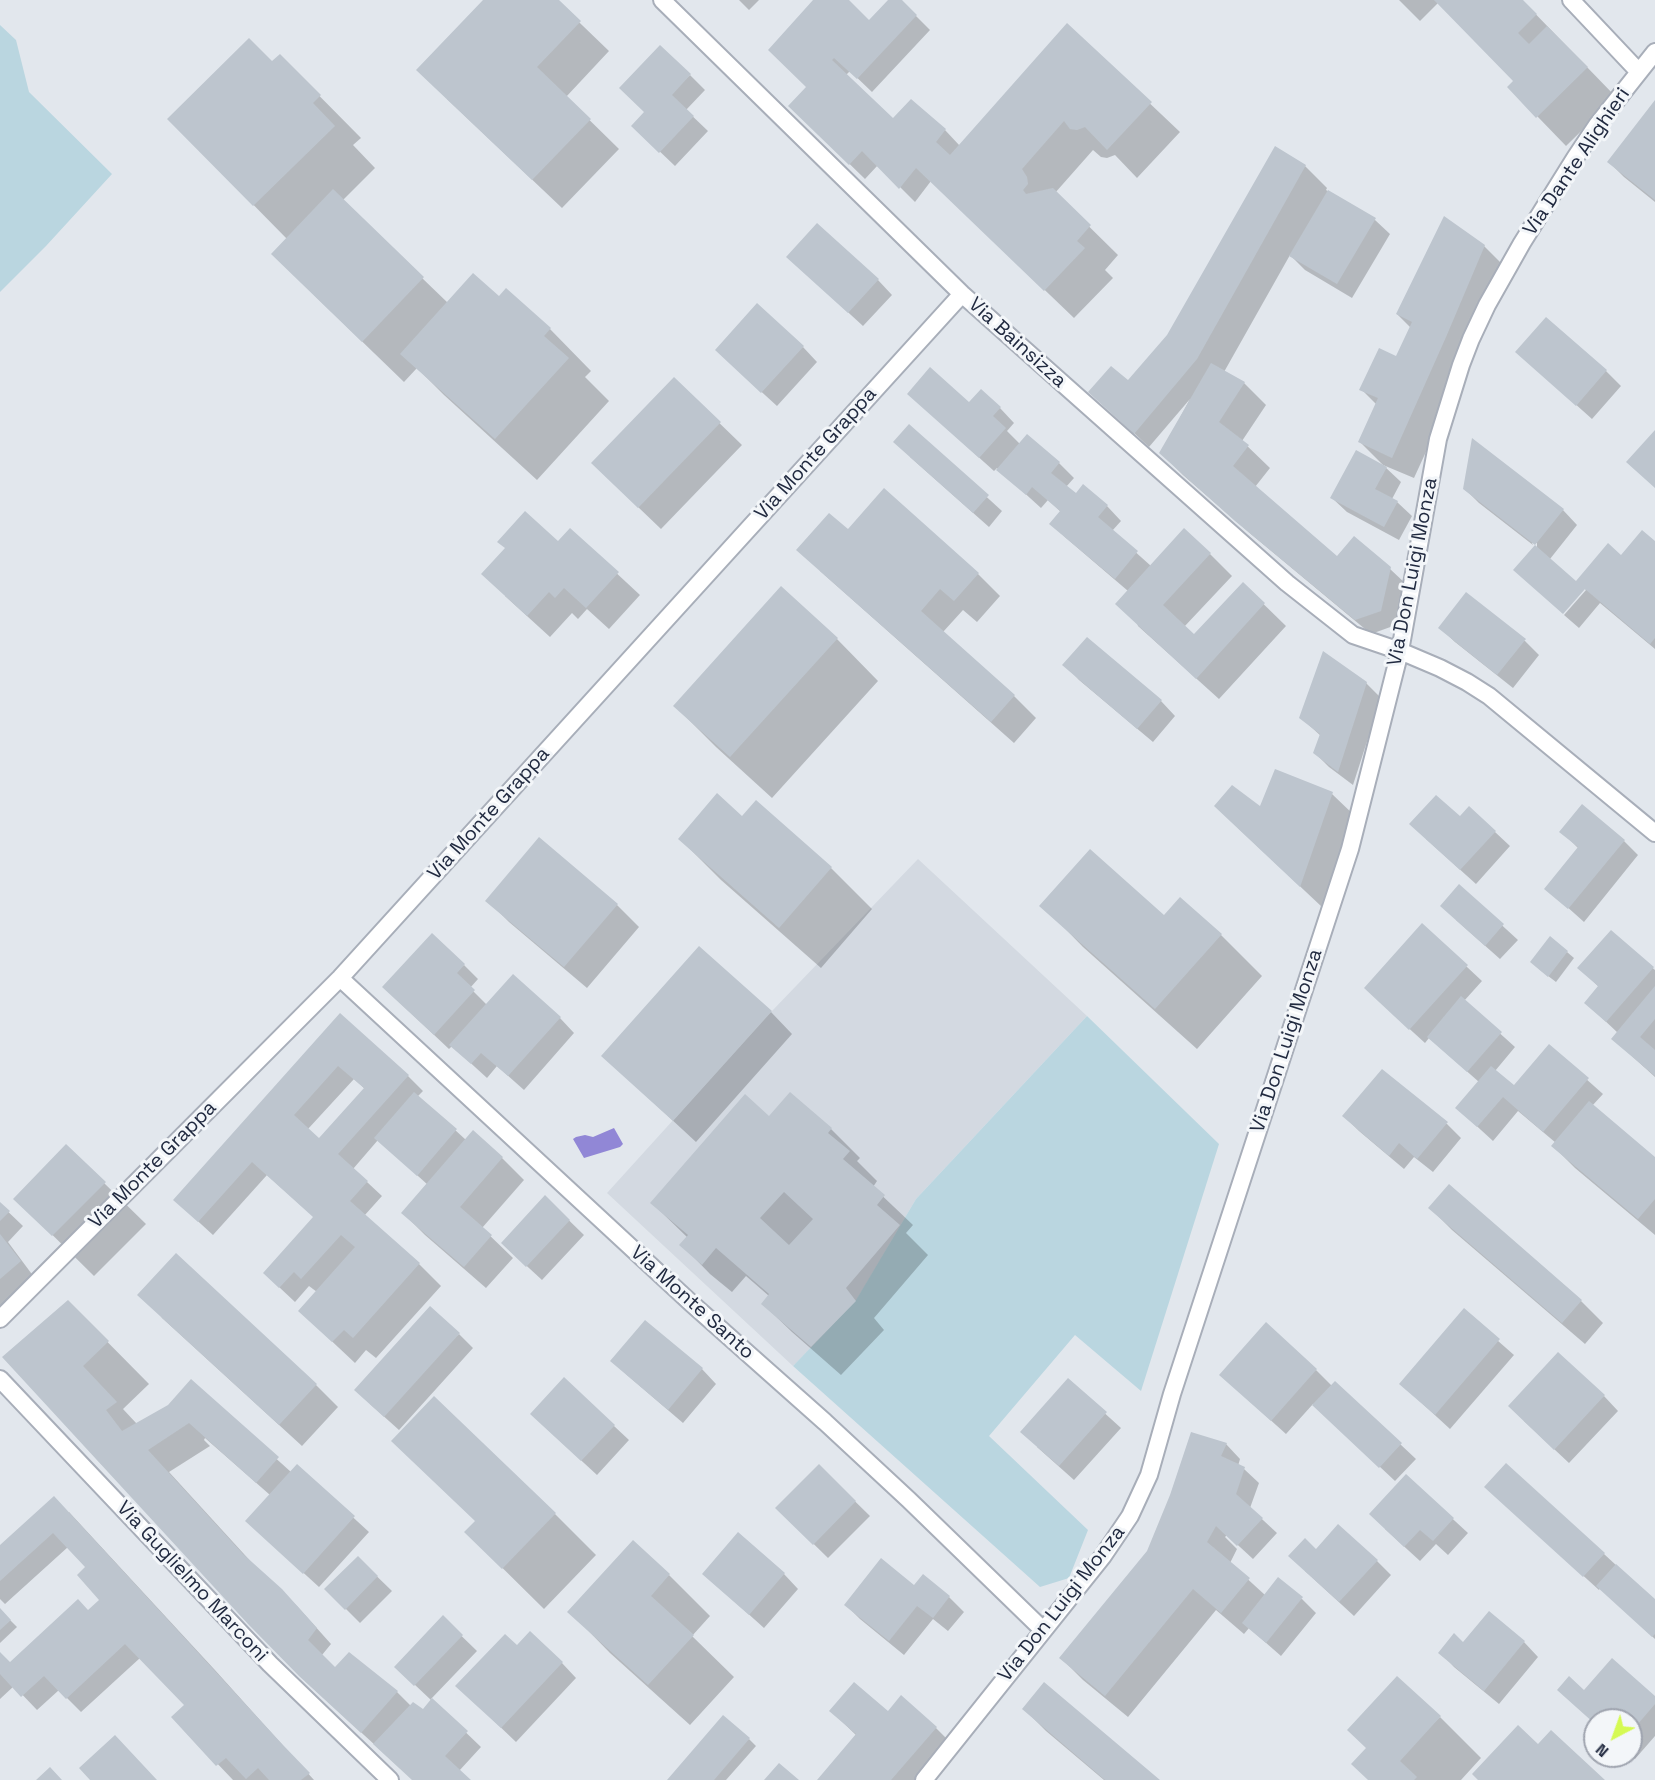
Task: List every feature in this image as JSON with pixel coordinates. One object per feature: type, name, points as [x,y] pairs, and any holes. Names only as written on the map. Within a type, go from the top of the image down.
[{"type":"street","name":"Via Bainsizza","points":[[662,0],[962,294],[1287,583],[1353,634],[1400,651],[1467,682],[1489,696],[1655,833]]},
{"type":"street","points":[[1571,0],[1639,72]]},
{"type":"street","name":"Via Dante Alighieri","points":[[1522,243],[1597,125],[1655,52]]},
{"type":"street","name":"Via Don Luigi Monza","points":[[924,1780],[1103,1556],[1130,1516],[1149,1475],[1172,1394],[1350,849],[1400,651],[1438,439],[1471,339],[1522,243]]},
{"type":"street","name":"Via Monte Grappa","points":[[0,1319],[340,978],[962,294]]},
{"type":"street","name":"Via Monte Santo","points":[[340,978],[682,1295],[867,1461],[1043,1630]]},
{"type":"street","name":"Via Guglielmo Marconi","points":[[0,1378],[270,1664],[390,1780]]},
{"type":"shaded area","points":[[0,25],[16,40],[29,92],[112,174],[0,292]]},
{"type":"shaded area","points":[[918,859],[1087,1016],[916,1199],[856,1301],[793,1366],[607,1193],[772,1011]]},
{"type":"shaded area","points":[[1087,1016],[1219,1144],[1141,1391],[1075,1335],[989,1436],[1088,1530],[1069,1578],[1040,1587],[793,1366],[856,1300],[916,1199]]},
{"type":"shaded area","points":[[614,1128],[623,1144],[620,1147],[584,1158],[573,1139],[585,1135],[593,1137]]},
{"type":"building","points":[[483,0],[559,0],[581,21],[537,67],[591,119],[532,180],[416,70]]},
{"type":"building","points":[[813,0],[849,0],[869,20],[888,0],[902,0],[917,15],[857,79],[834,58],[832,60],[893,118],[911,99],[946,129],[936,142],[950,155],[1067,23],[1152,102],[1107,150],[1085,127],[1077,130],[1070,129],[1064,121],[1022,169],[1027,177],[1028,184],[1023,190],[1026,194],[1053,188],[1091,225],[1077,241],[1085,248],[1044,291],[916,168],[899,189],[862,151],[849,165],[788,106],[806,87],[768,50]]},
{"type":"building","points":[[1434,0],[1523,0],[1537,14],[1518,33],[1529,44],[1547,26],[1588,67],[1536,118],[1507,87],[1513,81]]},
{"type":"building","points":[[249,38],[272,61],[280,54],[321,95],[313,103],[335,126],[253,206],[167,119]]},
{"type":"building","points":[[660,45],[691,74],[672,95],[694,116],[659,153],[631,126],[644,112],[619,88]]},
{"type":"building","points":[[1655,100],[1655,200],[1607,162]]},
{"type":"building","points":[[1275,146],[1306,165],[1197,359],[1134,434],[1088,392],[1111,366],[1128,380],[1167,335]]},
{"type":"building","points":[[333,189],[424,277],[362,342],[271,254]]},
{"type":"building","points":[[1328,190],[1376,218],[1337,284],[1289,256]]},
{"type":"building","points":[[1444,216],[1485,245],[1392,458],[1358,442],[1378,398],[1359,390],[1379,348],[1396,356],[1412,322],[1396,314]]},
{"type":"building","points":[[817,223],[879,279],[848,313],[786,257]]},
{"type":"building","points":[[473,273],[499,296],[506,288],[551,328],[544,336],[569,358],[495,439],[400,354]]},
{"type":"building","points":[[757,303],[804,346],[761,393],[715,350]]},
{"type":"building","points":[[1546,317],[1607,370],[1576,406],[1515,352]]},
{"type":"building","points":[[1211,363],[1245,382],[1219,422],[1249,445],[1233,466],[1337,556],[1354,536],[1391,567],[1381,611],[1355,620],[1235,521],[1159,453]]},
{"type":"building","points":[[930,367],[969,402],[981,389],[1001,407],[993,416],[1006,428],[979,458],[907,394]]},
{"type":"building","points":[[674,377],[721,422],[638,508],[591,463]]},
{"type":"building","points":[[909,424],[989,495],[973,513],[893,442]]},
{"type":"building","points":[[1655,430],[1655,488],[1626,462]]},
{"type":"building","points":[[1027,434],[1060,462],[1051,473],[1076,493],[1083,484],[1108,505],[1098,517],[1138,551],[1115,579],[1049,524],[1060,511],[1032,487],[1026,495],[996,470]]},
{"type":"building","points":[[1472,438],[1564,509],[1535,545],[1463,489]]},
{"type":"building","points":[[1356,450],[1387,467],[1375,489],[1398,501],[1384,527],[1330,498]]},
{"type":"building","points":[[884,488],[979,573],[954,601],[940,589],[921,611],[1015,695],[991,722],[796,550],[829,513],[848,529]]},
{"type":"building","points":[[525,511],[558,541],[570,528],[619,572],[586,608],[564,588],[555,598],[549,592],[527,616],[481,574],[505,548],[497,542]]},
{"type":"building","points":[[1184,528],[1211,553],[1163,605],[1194,634],[1243,582],[1265,603],[1196,679],[1115,604]]},
{"type":"building","points":[[1642,530],[1655,541],[1655,638],[1650,644],[1585,589],[1563,614],[1513,570],[1535,545],[1576,581],[1608,543],[1621,555]]},
{"type":"building","points":[[781,586],[838,638],[730,757],[673,706]]},
{"type":"building","points":[[1466,592],[1526,639],[1497,675],[1438,628]]},
{"type":"building","points":[[1087,637],[1162,700],[1137,729],[1062,665]]},
{"type":"building","points":[[1323,651],[1367,682],[1338,772],[1313,753],[1320,734],[1299,718]]},
{"type":"building","points":[[1275,769],[1333,792],[1300,887],[1214,806],[1232,785],[1260,806]]},
{"type":"building","points":[[717,793],[742,816],[756,800],[832,867],[779,928],[678,839]]},
{"type":"building","points":[[1436,795],[1460,816],[1469,806],[1496,831],[1460,870],[1409,824]]},
{"type":"building","points":[[1582,804],[1625,840],[1568,909],[1544,889],[1578,847],[1559,832]]},
{"type":"building","points":[[539,837],[618,904],[564,967],[485,901]]},
{"type":"building","points":[[1090,849],[1164,915],[1180,897],[1222,934],[1155,1009],[1039,906]]},
{"type":"building","points":[[1459,884],[1504,924],[1485,946],[1440,906]]},
{"type":"building","points":[[1422,923],[1468,965],[1409,1030],[1364,988]]},
{"type":"building","points":[[1611,930],[1654,967],[1606,1022],[1584,1003],[1598,986],[1577,968]]},
{"type":"building","points":[[432,933],[465,964],[457,973],[475,990],[434,1035],[382,987]]},
{"type":"building","points":[[1550,936],[1568,951],[1548,977],[1530,962]]},
{"type":"building","points":[[699,946],[772,1011],[673,1121],[601,1056]]},
{"type":"building","points":[[513,974],[561,1017],[508,1076],[481,1053],[471,1064],[449,1045]]},
{"type":"building","points":[[1655,986],[1655,1019],[1640,1037],[1655,1050],[1655,1076],[1611,1039]]},
{"type":"building","points":[[1461,996],[1502,1032],[1467,1072],[1427,1037]]},
{"type":"building","points":[[340,1013],[409,1075],[338,1154],[368,1181],[350,1201],[420,1263],[353,1338],[344,1330],[332,1342],[298,1311],[355,1247],[341,1235],[301,1279],[294,1272],[279,1288],[263,1273],[313,1217],[252,1162],[198,1222],[173,1200]],"holes":[[[338,1066],[364,1088],[319,1138],[294,1115]]]},
{"type":"building","points":[[1549,1044],[1589,1078],[1543,1132],[1503,1097],[1477,1127],[1455,1108],[1491,1066],[1514,1085]]},
{"type":"building","points":[[1382,1069],[1448,1122],[1417,1159],[1399,1143],[1389,1156],[1342,1116]]},
{"type":"building","points":[[414,1092],[457,1129],[417,1176],[374,1138]]},
{"type":"building","points":[[790,1092],[832,1128],[828,1133],[850,1151],[843,1159],[885,1195],[877,1205],[900,1225],[846,1288],[856,1301],[811,1347],[761,1304],[769,1294],[716,1248],[702,1265],[679,1245],[688,1235],[650,1203],[745,1094],[769,1116]],"holes":[[[784,1192],[813,1219],[789,1245],[760,1218]]]},
{"type":"building","points":[[1589,1101],[1655,1157],[1655,1199],[1638,1219],[1551,1146]]},
{"type":"building","points":[[473,1130],[503,1157],[460,1207],[492,1235],[464,1267],[401,1213]]},
{"type":"building","points":[[66,1144],[106,1182],[52,1236],[13,1199]]},
{"type":"building","points":[[1449,1184],[1582,1300],[1562,1323],[1428,1208]]},
{"type":"building","points":[[545,1195],[570,1220],[526,1267],[501,1243]]},
{"type":"building","points":[[0,1202],[10,1211],[0,1221]]},
{"type":"building","points":[[0,1234],[21,1261],[0,1279]]},
{"type":"building","points":[[176,1253],[317,1384],[279,1425],[137,1295]]},
{"type":"building","points":[[68,1300],[109,1341],[83,1366],[117,1402],[106,1410],[122,1431],[168,1405],[191,1379],[279,1457],[256,1483],[189,1423],[148,1450],[243,1554],[282,1589],[317,1628],[308,1640],[335,1667],[349,1652],[398,1691],[361,1733],[299,1676],[248,1624],[2,1357]]},
{"type":"building","points":[[430,1306],[460,1333],[384,1417],[354,1390]]},
{"type":"building","points":[[1464,1308],[1500,1339],[1435,1415],[1399,1384]]},
{"type":"building","points":[[645,1320],[703,1368],[668,1410],[610,1361]]},
{"type":"building","points":[[1266,1322],[1317,1369],[1271,1421],[1219,1375]]},
{"type":"building","points":[[1558,1352],[1605,1395],[1554,1450],[1508,1406]]},
{"type":"building","points":[[564,1377],[615,1425],[581,1461],[530,1414]]},
{"type":"building","points":[[1068,1378],[1107,1412],[1059,1466],[1020,1432]]},
{"type":"building","points":[[1335,1381],[1402,1443],[1379,1468],[1312,1405]]},
{"type":"building","points":[[434,1396],[556,1513],[502,1569],[464,1532],[475,1521],[391,1441]]},
{"type":"building","points":[[1191,1432],[1227,1443],[1221,1456],[1245,1467],[1236,1494],[1263,1518],[1237,1546],[1216,1526],[1207,1542],[1250,1578],[1221,1613],[1193,1589],[1105,1696],[1059,1658],[1147,1551],[1170,1495]]},
{"type":"building","points":[[1506,1463],[1605,1553],[1583,1577],[1484,1487]]},
{"type":"building","points":[[297,1464],[355,1516],[303,1574],[245,1521]]},
{"type":"building","points":[[819,1464],[856,1501],[813,1545],[775,1508]]},
{"type":"building","points":[[1406,1474],[1454,1518],[1433,1541],[1420,1530],[1404,1547],[1369,1514]]},
{"type":"building","points":[[54,1496],[310,1773],[301,1780],[269,1780],[258,1768],[246,1779],[226,1758],[216,1766],[171,1717],[184,1705],[125,1644],[66,1699],[44,1676],[21,1697],[0,1674],[0,1652],[10,1662],[78,1599],[88,1610],[99,1600],[77,1575],[85,1567],[53,1533],[0,1581],[0,1545]]},
{"type":"building","points":[[1338,1524],[1378,1560],[1339,1602],[1288,1556],[1305,1538],[1316,1549]]},
{"type":"building","points":[[738,1532],[785,1573],[749,1615],[702,1574]]},
{"type":"building","points":[[633,1540],[670,1574],[651,1596],[694,1635],[648,1685],[567,1612]]},
{"type":"building","points":[[358,1556],[378,1576],[345,1610],[324,1589]]},
{"type":"building","points":[[881,1558],[914,1585],[923,1574],[950,1596],[933,1618],[917,1606],[889,1641],[844,1605]]},
{"type":"building","points":[[1616,1564],[1655,1599],[1655,1634],[1652,1637],[1596,1586]]},
{"type":"building","points":[[1278,1577],[1303,1597],[1266,1643],[1242,1623]]},
{"type":"building","points":[[0,1608],[11,1620],[0,1630]]},
{"type":"building","points":[[1489,1611],[1525,1641],[1484,1691],[1438,1653],[1454,1633],[1463,1642]]},
{"type":"building","points":[[443,1615],[463,1635],[414,1686],[394,1667]]},
{"type":"building","points":[[530,1631],[563,1662],[501,1728],[455,1686],[505,1634],[517,1645]]},
{"type":"building","points":[[1612,1658],[1655,1696],[1655,1704],[1643,1718],[1643,1708],[1583,1708],[1583,1713],[1557,1690],[1569,1676],[1584,1690]]},
{"type":"building","points":[[1397,1676],[1441,1716],[1400,1761],[1417,1777],[1414,1780],[1368,1780],[1351,1764],[1366,1748],[1347,1730]]},
{"type":"building","points":[[854,1682],[888,1711],[901,1695],[937,1727],[891,1780],[817,1780],[856,1734],[829,1711]]},
{"type":"building","points":[[1044,1682],[1160,1780],[1105,1780],[1022,1709]]},
{"type":"building","points":[[432,1698],[468,1731],[445,1756],[471,1780],[412,1780],[373,1744],[413,1702],[423,1709]]},
{"type":"building","points":[[723,1715],[750,1738],[714,1780],[667,1780]]},
{"type":"building","points":[[1518,1725],[1538,1744],[1551,1730],[1583,1760],[1583,1768],[1592,1768],[1605,1780],[1478,1780],[1472,1774]]},
{"type":"building","points":[[115,1735],[157,1780],[90,1780],[79,1768]]},
{"type":"building","points":[[779,1763],[799,1780],[764,1780]]},
{"type":"building","points":[[50,1767],[62,1780],[36,1780]]}]
